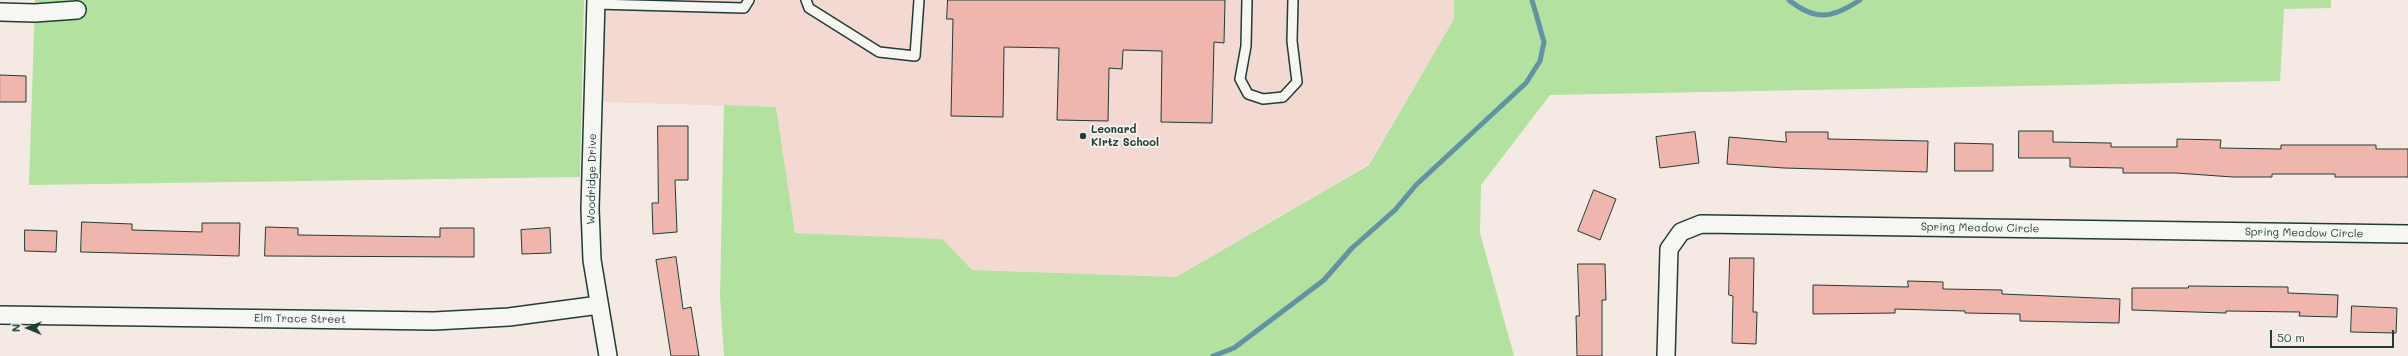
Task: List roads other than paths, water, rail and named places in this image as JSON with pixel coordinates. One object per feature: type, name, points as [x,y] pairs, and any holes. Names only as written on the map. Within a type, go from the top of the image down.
[{"type":"street","name":"Woodridge Drive","points":[[596,2],[590,209],[592,260],[608,356]]},
{"type":"street","points":[[0,12],[35,13],[77,10]]},
{"type":"street","name":"Spring Meadow Circle","points":[[1666,356],[1669,250],[1681,232],[1701,224],[2408,234]]},
{"type":"street","name":"Elm Trace Street","points":[[0,314],[434,321],[509,317],[599,305]]},
{"type":"lane","points":[[596,2],[744,8],[749,0]]},
{"type":"lane","points":[[806,0],[809,8],[879,52],[916,56],[919,0]]},
{"type":"lane","points":[[1247,0],[1246,46],[1240,79],[1248,94],[1263,99],[1283,97],[1297,82],[1292,41],[1293,0]]},
{"type":"waterway","points":[[1213,356],[1234,348],[1324,280],[1352,248],[1395,210],[1416,185],[1526,83],[1540,61],[1544,42],[1532,0]]},
{"type":"waterway","points":[[1789,0],[1808,12],[1824,15],[1841,11],[1860,0]]},
{"type":"place","name":"Leonard Kirtz School","points":[[1083,136]]}]
